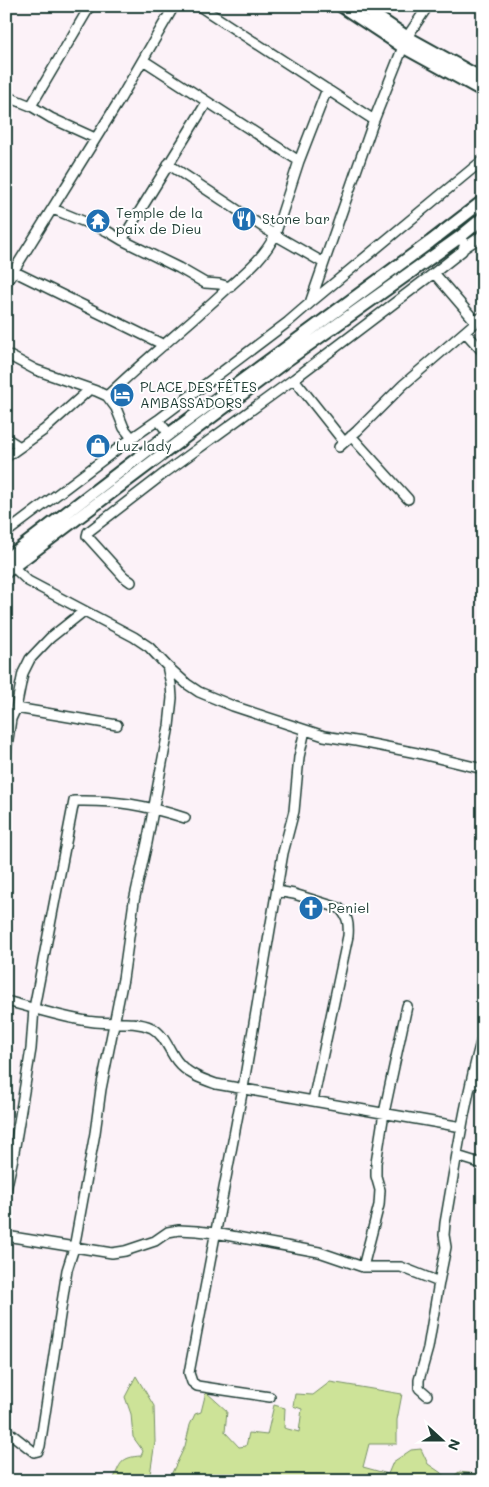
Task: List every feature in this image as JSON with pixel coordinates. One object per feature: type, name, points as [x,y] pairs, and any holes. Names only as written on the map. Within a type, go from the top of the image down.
[{"type":"main road","points":[[341,6],[437,60],[483,91]]},
{"type":"main road","points":[[361,6],[405,42]]},
{"type":"main road","points":[[437,60],[483,79]]},
{"type":"main road","points":[[8,564],[169,434],[483,201]]},
{"type":"main road","points":[[8,564],[156,458],[293,356],[462,243],[483,218]]},
{"type":"street","points":[[31,106],[90,6]]},
{"type":"street","points":[[6,283],[119,101],[174,6]]},
{"type":"street","points":[[199,6],[374,120]]},
{"type":"street","points":[[310,303],[374,120],[405,42],[428,6]]},
{"type":"street","points":[[143,60],[300,161]]},
{"type":"street","points":[[107,396],[205,311],[270,247],[327,89]]},
{"type":"street","points":[[6,96],[31,106],[95,138]]},
{"type":"street","points":[[122,240],[207,102]]},
{"type":"street","points":[[6,533],[288,322],[483,160]]},
{"type":"street","points":[[168,164],[275,235],[324,263]]},
{"type":"street","points":[[53,209],[107,231],[205,283],[230,287]]},
{"type":"street","points":[[131,582],[124,577],[86,534],[166,472],[294,379],[434,273],[462,243],[483,234]]},
{"type":"street","points":[[13,271],[164,345]]},
{"type":"street","points":[[345,442],[403,385],[479,319],[434,273]]},
{"type":"street","points":[[465,332],[483,352]]},
{"type":"street","points":[[6,354],[36,370],[107,396],[116,408],[124,428],[132,438]]},
{"type":"street","points":[[294,379],[345,442],[408,499]]},
{"type":"street","points":[[6,457],[44,430],[90,389]]},
{"type":"street","points":[[158,420],[169,434]]},
{"type":"street","points":[[6,438],[20,447]]},
{"type":"street","points":[[156,458],[166,472]]},
{"type":"street","points":[[8,564],[28,580],[149,647],[166,666],[199,692],[233,706],[324,736],[417,753],[483,769]]},
{"type":"street","points":[[6,753],[11,719],[16,708],[23,672],[30,658],[50,638],[84,611]]},
{"type":"street","points":[[6,1430],[34,1452],[38,1451],[67,1270],[74,1248],[113,1022],[123,979],[134,901],[169,726],[172,698],[171,684],[166,666]]},
{"type":"street","points":[[16,708],[117,725]]},
{"type":"street","points":[[270,1397],[197,1386],[192,1382],[189,1373],[242,1088],[282,853],[294,811],[299,756],[305,730]]},
{"type":"street","points":[[6,1190],[13,1158],[30,1049],[34,1008],[74,801],[116,802],[153,808],[185,818]]},
{"type":"street","points":[[276,891],[294,894],[338,908],[343,912],[349,925],[314,1101]]},
{"type":"street","points":[[6,1001],[95,1022],[133,1024],[152,1028],[161,1035],[177,1061],[188,1071],[201,1079],[216,1084],[462,1127]]},
{"type":"street","points":[[363,1267],[379,1205],[380,1190],[376,1176],[376,1163],[384,1113],[407,1006]]},
{"type":"street","points":[[428,1395],[419,1388],[419,1380],[428,1348],[446,1247],[445,1223],[462,1127],[482,1038]]},
{"type":"street","points":[[471,1084],[483,1082]]},
{"type":"street","points":[[457,1156],[483,1164]]},
{"type":"street","points":[[6,1236],[112,1253],[125,1251],[155,1241],[168,1232],[179,1230],[215,1233],[319,1252],[363,1267],[401,1267],[440,1282]]},
{"type":"green space","points":[[136,1376],[154,1406],[155,1442],[149,1481],[113,1481],[122,1462],[129,1458],[141,1456],[143,1451],[133,1437],[131,1414],[125,1397]]},
{"type":"green space","points":[[330,1382],[402,1394],[397,1420],[397,1444],[369,1444],[363,1467],[388,1474],[393,1462],[411,1450],[421,1449],[428,1464],[450,1479],[459,1472],[477,1474],[481,1481],[168,1481],[185,1446],[195,1414],[201,1412],[206,1392],[227,1411],[225,1432],[239,1447],[246,1446],[249,1433],[267,1435],[274,1405],[285,1408],[284,1428],[299,1432],[302,1409],[293,1406],[295,1394],[313,1395]]},
{"type":"place","name":"Stone bar","points":[[244,219]]},
{"type":"place","name":"Temple de la paix de Dieu","points":[[98,221]]},
{"type":"place","name":"PLACE DES FÊTES AMBASSADORS","points":[[122,395]]},
{"type":"place","name":"Luz lady","points":[[98,446]]},
{"type":"place","name":"Peniel","points":[[311,908]]}]
